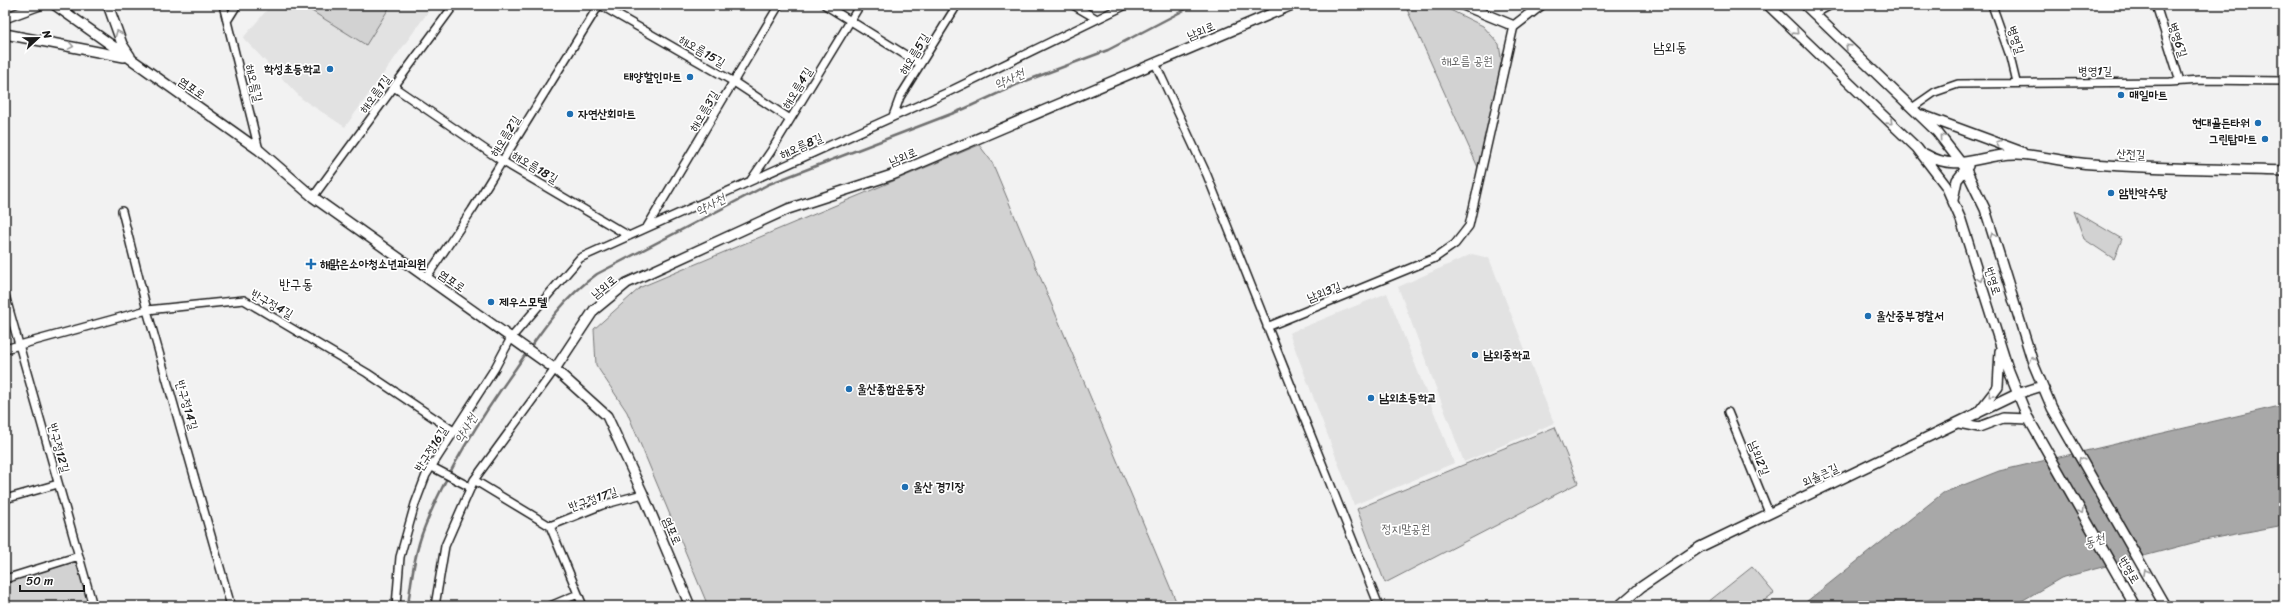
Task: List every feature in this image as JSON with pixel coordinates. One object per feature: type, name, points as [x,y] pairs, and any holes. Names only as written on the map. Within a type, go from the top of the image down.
[{"type":"main road","points":[[5,18],[40,5]]},
{"type":"main road","name":"염포로","points":[[55,5],[259,150],[313,197],[555,369],[608,416],[643,494],[690,606]]},
{"type":"main road","points":[[108,5],[122,44],[131,59]]},
{"type":"main road","name":"남외로","points":[[555,369],[594,310],[627,283],[788,208],[892,175],[1292,5]]},
{"type":"main road","points":[[1463,5],[1514,26],[1541,5]]},
{"type":"main road","name":"번영로","points":[[1768,5],[1917,148],[1940,178],[1954,203],[2017,394],[2028,418],[2135,606]]},
{"type":"main road","name":"번영로","points":[[1805,5],[1937,132],[1964,166],[1985,210],[2042,386],[2052,408],[2165,606]]},
{"type":"main road","points":[[5,34],[109,53],[131,59]]},
{"type":"main road","points":[[1915,111],[2035,157]]},
{"type":"main road","points":[[1917,148],[1926,155],[1942,162],[1964,166],[1954,186],[1954,203]]},
{"type":"main road","name":"산전길","points":[[1964,166],[1978,159],[2004,154],[2091,164],[2284,171]]},
{"type":"main road","points":[[1976,415],[1998,388],[2000,345]]},
{"type":"main road","name":"외솔큰길","points":[[1619,606],[1641,587],[1700,547],[2017,394],[2042,386]]},
{"type":"main road","points":[[1959,423],[1979,427],[2003,418],[2028,418]]},
{"type":"street","name":"해오름길","points":[[224,5],[259,150]]},
{"type":"street","points":[[227,21],[237,5]]},
{"type":"street","name":"해오름1길","points":[[313,197],[454,5]]},
{"type":"street","name":"해오름15길","points":[[599,5],[734,82],[790,119]]},
{"type":"street","name":"해오름2길","points":[[426,278],[502,161],[599,5]]},
{"type":"street","name":"해오름3길","points":[[647,227],[779,5]]},
{"type":"street","points":[[825,5],[920,64]]},
{"type":"street","name":"해오름4길","points":[[750,181],[860,5]]},
{"type":"street","name":"해오름5길","points":[[893,116],[900,97],[957,5]]},
{"type":"street","points":[[1073,5],[1097,19]]},
{"type":"street","name":"해오름8길","points":[[511,338],[580,258],[893,116],[1097,19],[1119,7],[1126,5]]},
{"type":"street","points":[[1814,14],[1831,5]]},
{"type":"street","name":"병영길","points":[[1992,5],[2009,54],[2016,82]]},
{"type":"street","name":"병영6길","points":[[2156,5],[2180,81]]},
{"type":"street","name":"남외3길","points":[[1267,327],[1434,258],[1455,244],[1469,226],[1514,26]]},
{"type":"street","points":[[1155,63],[1206,175],[1379,606]]},
{"type":"street","name":"병영1길","points":[[1915,111],[1935,92],[1958,84],[2016,82],[2284,81]]},
{"type":"street","name":"해오름18길","points":[[394,87],[502,161],[629,236]]},
{"type":"street","name":"반구정14길","points":[[122,211],[148,310],[231,606]]},
{"type":"street","name":"반구정12길","points":[[5,295],[93,606]]},
{"type":"street","name":"반구정4길","points":[[5,349],[148,310],[244,300],[367,373],[455,432]]},
{"type":"street","name":"반구정16길","points":[[396,606],[400,557],[405,536],[420,490],[432,467],[455,432],[511,338]]},
{"type":"street","points":[[435,606],[445,546],[472,483],[555,369]]},
{"type":"street","name":"남외2길","points":[[1728,412],[1769,513]]},
{"type":"street","points":[[432,467],[472,483],[550,526],[583,606]]},
{"type":"street","points":[[5,499],[58,484]]},
{"type":"street","name":"반구정17길","points":[[550,526],[602,505],[643,494]]},
{"type":"street","points":[[5,579],[79,556]]},
{"type":"street","points":[[550,606],[578,594]]},
{"type":"shaded area","name":"학성초등학교","points":[[271,5],[433,5],[345,127],[302,99],[243,38]]},
{"type":"shaded area","name":"남외중학교","points":[[1472,254],[1489,258],[1554,423],[1464,462],[1398,287]]},
{"type":"shaded area","name":"남외초등학교","points":[[1387,293],[1454,463],[1354,505],[1289,333]]},
{"type":"green space","points":[[302,5],[391,5],[366,45]]},
{"type":"green space","name":"해오름 공원","points":[[1405,5],[1440,5],[1483,26],[1499,44],[1503,71],[1481,174]]},
{"type":"green space","name":"울산종합운동장","points":[[979,145],[992,162],[1178,606],[708,606],[627,412],[596,365],[594,329],[641,287]]},
{"type":"green space","points":[[2074,211],[2122,239],[2114,259],[2084,239]]},
{"type":"green space","name":"정지말공원","points":[[1555,427],[1578,483],[1385,583],[1357,509]]},
{"type":"green space","points":[[79,556],[93,606],[5,606],[5,579]]},
{"type":"green space","points":[[1752,567],[1774,593],[1757,606],[1703,606]]},
{"type":"water","name":"동천","points":[[2284,405],[2284,525],[2204,540],[2061,578],[2013,606],[1801,606],[1943,493],[1999,471]]},
{"type":"waterway","name":"약사천","points":[[408,606],[414,565],[422,535],[434,505],[454,464],[490,405],[552,317],[584,284],[597,274],[769,184],[964,109],[1023,82],[1108,50],[1194,5]]},
{"type":"place","name":"학성초등학교","points":[[330,69]]},
{"type":"place","name":"태양할인마트","points":[[690,77]]},
{"type":"place","name":"매일마트","points":[[2121,95]]},
{"type":"place","name":"자연산회마트","points":[[570,114]]},
{"type":"place","name":"현대골든타워","points":[[2258,123]]},
{"type":"place","name":"그린탑마트","points":[[2265,139]]},
{"type":"place","name":"암반약수탕","points":[[2111,193]]},
{"type":"place","name":"해맑은소아청소년과의원","points":[[311,264]]},
{"type":"place","name":"제우스모텔","points":[[491,302]]},
{"type":"place","name":"울산중부경찰서","points":[[1868,316]]},
{"type":"place","name":"남외중학교","points":[[1475,355]]},
{"type":"place","name":"울산종합운동장","points":[[849,389]]},
{"type":"place","name":"남외초등학교","points":[[1371,398]]},
{"type":"place","name":"울산 경기장","points":[[905,487]]},
{"type":"district","name":"남외동","points":[[1670,47]]},
{"type":"district","name":"반구동","points":[[296,284]]}]
